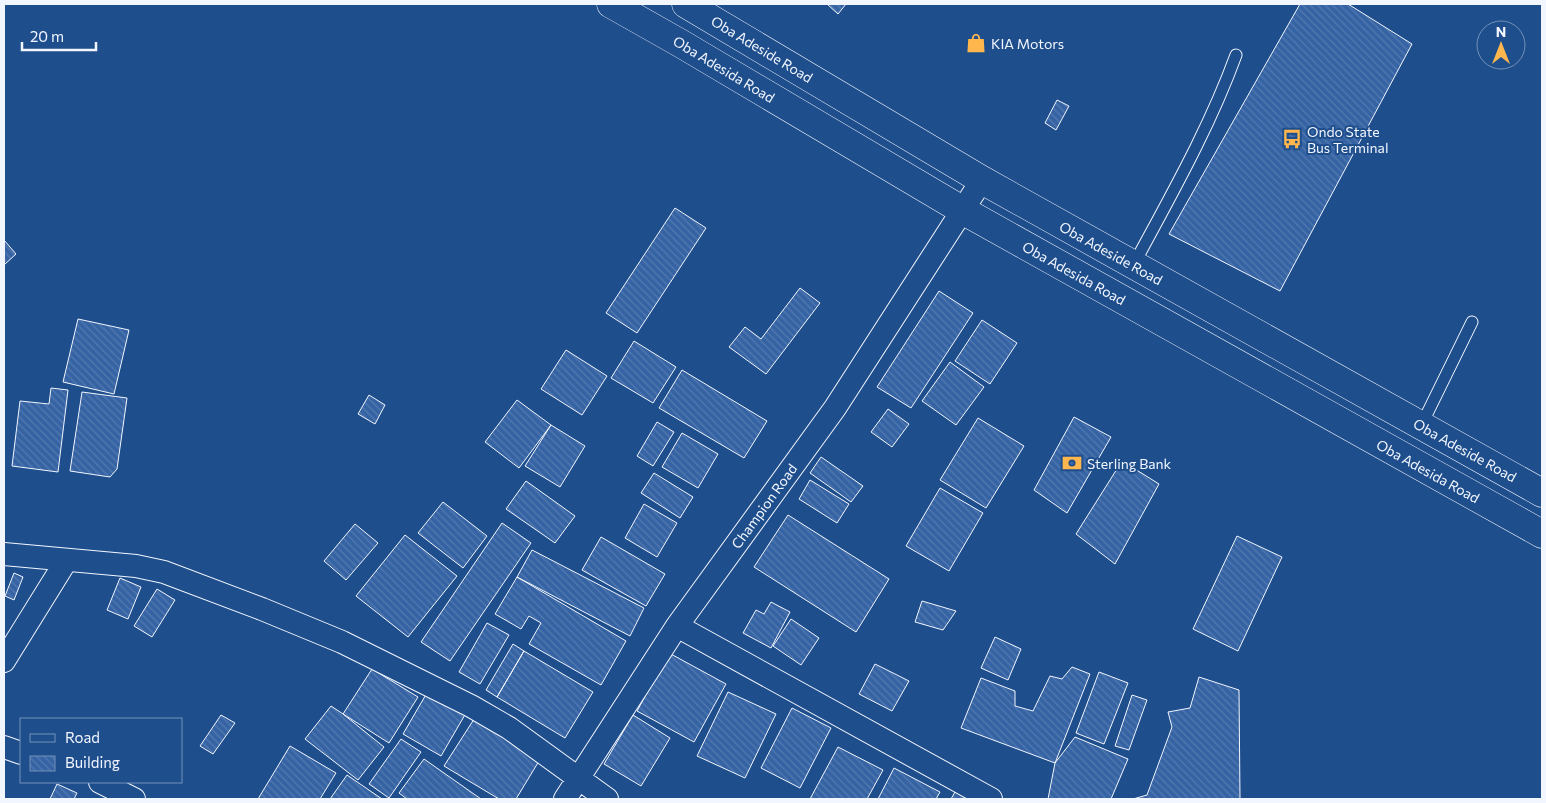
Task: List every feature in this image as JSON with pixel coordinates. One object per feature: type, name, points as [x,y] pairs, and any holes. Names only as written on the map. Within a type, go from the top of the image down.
[{"type":"main road","name":"Oba Adesida Road","points":[[611,4],[962,210],[1542,534]]},
{"type":"main road","name":"Oba Adeside Road","points":[[686,4],[982,180],[1542,493]]},
{"type":"street","name":"Champion Road","points":[[565,799],[677,626],[835,408],[982,180]]},
{"type":"street","points":[[4,554],[136,566],[164,572],[262,609],[342,642],[471,706],[509,728],[578,780],[607,799]]},
{"type":"street","points":[[4,661],[66,561]]},
{"type":"street","points":[[677,626],[991,799]]},
{"type":"street","points":[[4,747],[20,753]]},
{"type":"street","points":[[102,783],[134,799]]},
{"type":"lane","points":[[1133,266],[1188,165],[1222,94],[1236,55]]},
{"type":"lane","points":[[1421,426],[1472,322]]},
{"type":"building","points":[[827,4],[846,4],[838,14]]},
{"type":"building","name":"Ondo State Bus Terminal","points":[[1300,4],[1348,4],[1412,44],[1280,291],[1169,234]]},
{"type":"building","points":[[1057,100],[1069,106],[1056,130],[1045,123]]},
{"type":"building","points":[[675,208],[706,228],[637,333],[606,313]]},
{"type":"building","points":[[4,240],[16,254],[4,265]]},
{"type":"building","points":[[800,288],[820,303],[766,374],[729,347],[745,327],[761,339]]},
{"type":"building","points":[[939,291],[973,313],[911,408],[877,387]]},
{"type":"building","points":[[78,319],[129,330],[114,394],[63,382]]},
{"type":"building","points":[[982,320],[1017,343],[990,384],[955,361]]},
{"type":"building","points":[[634,341],[676,367],[653,403],[611,378]]},
{"type":"building","points":[[566,350],[607,376],[582,415],[541,389]]},
{"type":"building","points":[[950,362],[984,387],[956,425],[922,401]]},
{"type":"building","points":[[682,370],[767,421],[744,458],[659,408]]},
{"type":"building","points":[[51,388],[68,390],[58,472],[12,466],[20,401],[49,404]]},
{"type":"building","points":[[82,392],[127,398],[117,469],[110,477],[70,471]]},
{"type":"building","points":[[369,395],[385,405],[375,424],[358,414]]},
{"type":"building","points":[[517,400],[551,425],[519,468],[485,442]]},
{"type":"building","points":[[888,409],[909,424],[892,447],[871,432]]},
{"type":"building","name":"Sterling Bank","points":[[1074,417],[1111,437],[1067,513],[1034,490]]},
{"type":"building","points":[[978,418],[1024,446],[986,508],[940,480]]},
{"type":"building","points":[[657,422],[674,432],[653,466],[637,456]]},
{"type":"building","points":[[551,425],[585,446],[560,487],[525,466]]},
{"type":"building","points":[[682,433],[718,454],[698,488],[662,467]]},
{"type":"building","points":[[821,457],[863,486],[851,502],[810,473]]},
{"type":"building","points":[[1122,461],[1159,484],[1115,564],[1076,534]]},
{"type":"building","points":[[654,473],[693,497],[680,518],[641,493]]},
{"type":"building","points":[[810,480],[849,504],[837,523],[799,499]]},
{"type":"building","points":[[526,481],[575,516],[555,543],[506,509]]},
{"type":"building","points":[[940,488],[983,513],[949,571],[906,546]]},
{"type":"building","points":[[443,502],[487,536],[463,568],[418,533]]},
{"type":"building","points":[[644,504],[677,523],[657,557],[625,538]]},
{"type":"building","points":[[788,515],[889,579],[856,632],[754,567]]},
{"type":"building","points":[[502,523],[531,543],[450,661],[421,642]]},
{"type":"building","points":[[355,524],[378,543],[346,580],[324,561]]},
{"type":"building","points":[[405,535],[457,576],[408,637],[356,596]]},
{"type":"building","points":[[1237,536],[1282,557],[1238,651],[1193,629]]},
{"type":"building","points":[[601,537],[665,574],[646,606],[582,570]]},
{"type":"building","points":[[532,550],[644,608],[630,636],[517,577]]},
{"type":"building","points":[[14,573],[23,577],[14,600],[5,596]]},
{"type":"building","points":[[517,577],[626,641],[601,685],[529,644],[541,623],[529,616],[521,629],[495,614]]},
{"type":"building","points":[[120,578],[141,587],[128,619],[107,610]]},
{"type":"building","points":[[157,589],[175,600],[152,637],[134,626]]},
{"type":"building","points":[[922,601],[956,611],[943,630],[915,622]]},
{"type":"building","points":[[771,602],[790,612],[771,648],[743,633],[756,610],[764,614]]},
{"type":"building","points":[[791,619],[819,638],[801,665],[773,646]]},
{"type":"building","points":[[487,623],[509,635],[480,684],[459,672]]},
{"type":"building","points":[[995,637],[1021,649],[1008,680],[981,668]]},
{"type":"building","points":[[513,644],[524,651],[497,697],[486,690]]},
{"type":"building","points":[[524,651],[593,692],[565,738],[497,697]]},
{"type":"building","points":[[669,653],[726,684],[694,742],[637,711]]},
{"type":"building","points":[[875,664],[909,681],[892,711],[859,694]]},
{"type":"building","points":[[1072,667],[1090,674],[1055,763],[961,728],[981,678],[1015,691],[1015,706],[1033,711],[1050,676],[1062,679]]},
{"type":"building","points":[[372,669],[418,697],[389,743],[343,714]]},
{"type":"building","points":[[1099,672],[1128,683],[1104,744],[1076,733]]},
{"type":"building","points":[[1199,677],[1239,690],[1240,799],[1133,799],[1147,795],[1172,727],[1168,712],[1190,708]]},
{"type":"building","points":[[428,691],[466,713],[441,756],[403,734]]},
{"type":"building","points":[[728,692],[776,714],[745,778],[697,756]]},
{"type":"building","points":[[1132,695],[1147,700],[1129,750],[1115,746]]},
{"type":"building","points":[[331,706],[384,747],[358,780],[305,739]]},
{"type":"building","points":[[792,708],[831,728],[800,788],[761,768]]},
{"type":"building","points":[[221,715],[235,723],[213,754],[200,746]]},
{"type":"building","points":[[633,715],[670,738],[641,786],[604,764]]},
{"type":"building","points":[[476,716],[542,756],[516,799],[499,799],[444,766]]},
{"type":"building","points":[[1075,737],[1128,759],[1111,799],[1048,799],[1055,763]]},
{"type":"building","points":[[401,739],[421,752],[389,798],[369,784]]},
{"type":"building","points":[[290,746],[336,773],[320,799],[258,799]]},
{"type":"building","points":[[838,747],[883,770],[867,799],[810,799]]},
{"type":"building","points":[[424,759],[481,799],[407,799],[399,793]]},
{"type":"building","points":[[894,768],[940,792],[936,799],[878,799]]},
{"type":"building","points":[[347,775],[382,799],[330,799]]},
{"type":"building","points":[[57,784],[77,793],[74,799],[50,799]]},
{"type":"building","points":[[955,792],[970,799],[951,799]]},
{"type":"place","name":"KIA Motors","points":[[976,43]]},
{"type":"place","name":"Ondo State Bus Terminal","points":[[1292,139]]},
{"type":"place","name":"Sterling Bank","points":[[1072,463]]}]
